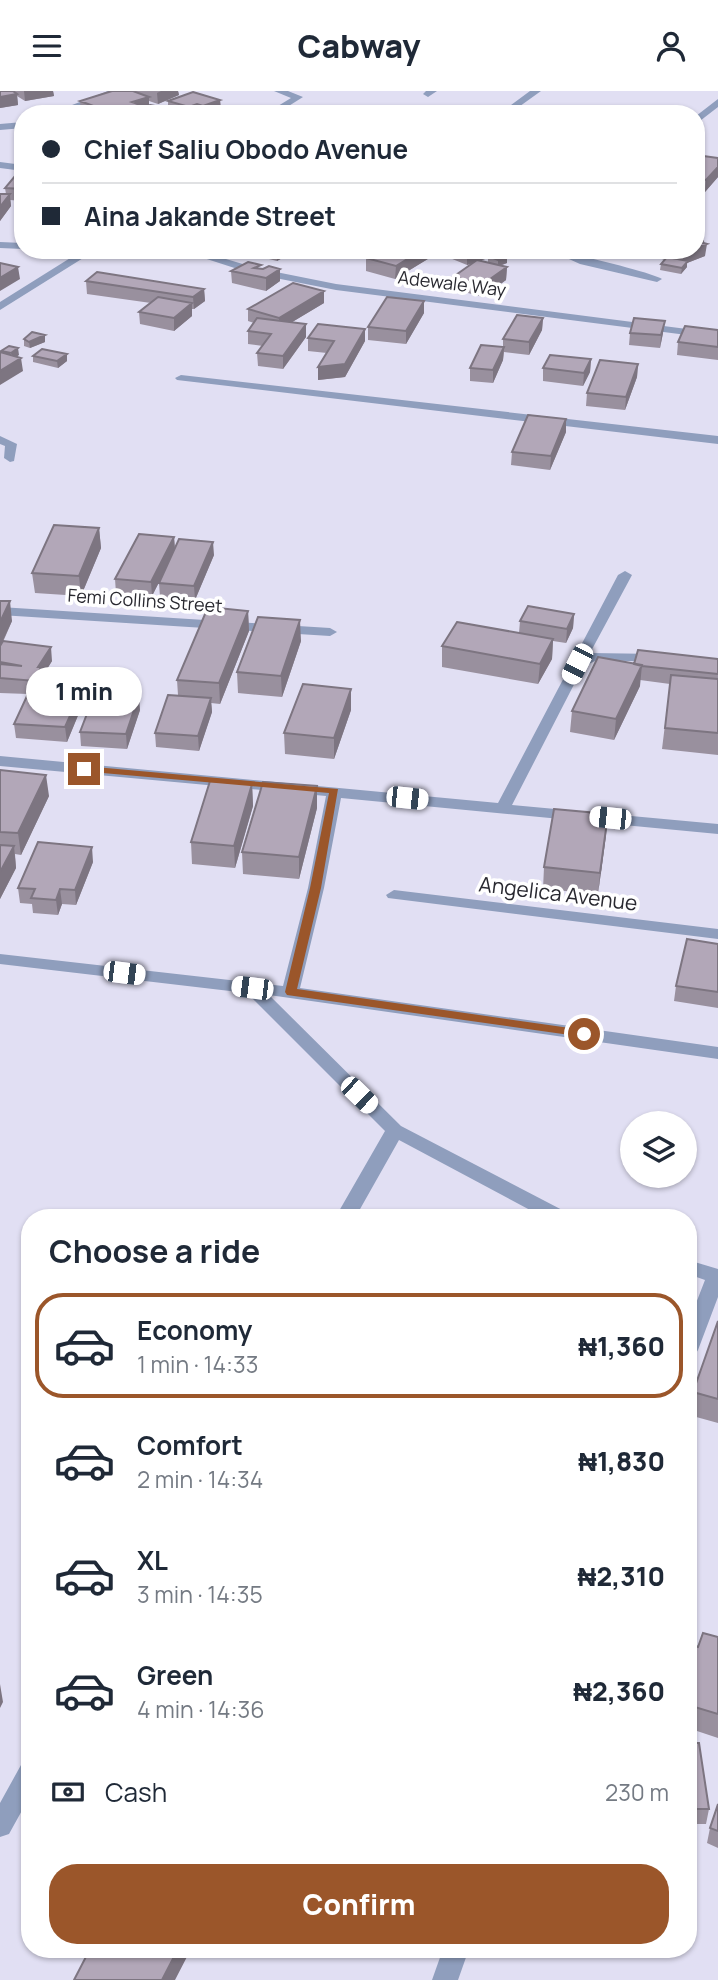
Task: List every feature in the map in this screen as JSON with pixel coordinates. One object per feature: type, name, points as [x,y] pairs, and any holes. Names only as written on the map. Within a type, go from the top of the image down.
[{"type":"street","points":[[78,105],[116,91]]},
{"type":"street","points":[[279,91],[298,97],[284,105]]},
{"type":"street","points":[[516,105],[536,91]]},
{"type":"street","points":[[0,307],[77,259]]},
{"type":"street","name":"Adewale Way","points":[[214,259],[254,271],[336,287],[718,337]]},
{"type":"street","points":[[576,259],[657,279]]},
{"type":"street","points":[[181,378],[718,440]]},
{"type":"street","points":[[0,440],[12,446],[10,458]]},
{"type":"street","points":[[503,808],[625,575]]},
{"type":"street","name":"Femi Collins Street","points":[[0,611],[330,632]]},
{"type":"street","points":[[577,664],[595,656],[639,656],[678,660]]},
{"type":"street","points":[[0,761],[718,829]]},
{"type":"street","points":[[290,992],[316,888],[335,791]]},
{"type":"street","name":"Angelica Avenue","points":[[394,895],[718,934]]},
{"type":"street","points":[[0,959],[290,992],[718,1053]]},
{"type":"street","points":[[252,988],[395,1130],[544,1209]]},
{"type":"street","points":[[350,1209],[395,1130]]},
{"type":"street","points":[[697,1269],[717,1277],[697,1327]]},
{"type":"street","points":[[0,1826],[21,1789]]},
{"type":"street","points":[[445,1980],[453,1958]]},
{"type":"building","points":[[0,91],[13,91],[17,94],[0,97]]},
{"type":"building","points":[[112,91],[133,91],[149,97],[132,102],[138,104],[135,105],[91,105],[80,101]]},
{"type":"building","points":[[193,92],[220,100],[206,105],[182,105],[168,101]]},
{"type":"building","points":[[705,156],[718,158],[718,167],[706,180]]},
{"type":"building","points":[[14,177],[14,188],[5,188]]},
{"type":"building","points":[[0,194],[10,194],[0,207]]},
{"type":"building","points":[[370,259],[407,259],[396,266]]},
{"type":"building","points":[[665,259],[688,261],[682,268],[661,264]]},
{"type":"building","points":[[477,260],[507,267],[483,284],[453,277]]},
{"type":"building","points":[[248,262],[261,265],[254,268],[263,269],[269,266],[280,269],[266,278],[231,271]]},
{"type":"building","points":[[0,263],[18,267],[0,278]]},
{"type":"building","points":[[97,272],[204,289],[193,297],[86,281]]},
{"type":"building","points":[[293,283],[324,291],[279,318],[248,309]]},
{"type":"building","points":[[158,297],[192,303],[174,318],[139,312]]},
{"type":"building","points":[[387,297],[424,301],[406,331],[368,327]]},
{"type":"building","points":[[517,315],[543,318],[529,342],[503,339]]},
{"type":"building","points":[[257,318],[306,324],[283,356],[257,353],[271,334],[248,331]]},
{"type":"building","points":[[634,318],[665,321],[661,335],[630,333]]},
{"type":"building","points":[[318,324],[365,329],[345,364],[318,367],[334,341],[308,338]]},
{"type":"building","points":[[685,326],[718,330],[718,347],[678,342]]},
{"type":"building","points":[[32,332],[45,335],[29,342],[24,339]]},
{"type":"building","points":[[481,345],[504,347],[493,370],[470,368]]},
{"type":"building","points":[[9,346],[18,348],[11,353],[1,351]]},
{"type":"building","points":[[42,349],[67,354],[57,361],[33,356]]},
{"type":"building","points":[[0,352],[21,358],[0,371]]},
{"type":"building","points":[[550,355],[591,359],[584,373],[543,368]]},
{"type":"building","points":[[600,360],[638,364],[626,397],[587,393]]},
{"type":"building","points":[[528,415],[566,419],[551,456],[512,452]]},
{"type":"building","points":[[54,525],[99,528],[79,576],[32,573]]},
{"type":"building","points":[[139,534],[174,537],[151,582],[115,579]]},
{"type":"building","points":[[179,539],[213,542],[194,586],[159,583]]},
{"type":"building","points":[[0,601],[10,601],[0,622]]},
{"type":"building","points":[[528,606],[574,614],[567,629],[520,621]]},
{"type":"building","points":[[208,607],[248,611],[219,683],[177,680]]},
{"type":"building","points":[[258,617],[300,620],[281,676],[237,672]]},
{"type":"building","points":[[457,622],[553,639],[540,664],[442,646]]},
{"type":"building","points":[[3,641],[51,647],[38,667],[41,667],[35,681],[0,678],[0,664],[22,666],[0,662],[0,646]]},
{"type":"building","points":[[638,650],[718,659],[718,674],[634,664]]},
{"type":"building","points":[[598,657],[642,665],[616,719],[572,711]]},
{"type":"building","points":[[671,675],[718,679],[718,733],[665,728]]},
{"type":"building","points":[[33,683],[83,687],[65,727],[14,724]]},
{"type":"building","points":[[303,684],[351,689],[334,738],[284,733]]},
{"type":"building","points":[[95,693],[139,695],[126,734],[80,732]]},
{"type":"building","points":[[168,695],[211,698],[198,736],[155,733]]},
{"type":"building","points":[[0,770],[46,775],[18,833],[0,832]]},
{"type":"building","points":[[210,781],[252,784],[234,846],[191,842]]},
{"type":"building","points":[[263,782],[317,786],[299,857],[242,852]]},
{"type":"building","points":[[554,809],[608,814],[600,873],[544,867]]},
{"type":"building","points":[[38,842],[92,847],[75,890],[60,889],[56,900],[31,898],[35,889],[18,888]]},
{"type":"building","points":[[0,845],[14,846],[0,872]]},
{"type":"building","points":[[687,939],[718,944],[718,992],[676,986]]},
{"type":"building","points":[[718,1321],[718,1399],[697,1393],[697,1381]]},
{"type":"building","points":[[703,1633],[718,1637],[718,1714],[697,1708],[698,1647]]},
{"type":"building","points":[[697,1743],[699,1743],[709,1809],[697,1809]]},
{"type":"building","points":[[718,1804],[718,1831],[710,1828]]},
{"type":"building","points":[[85,1958],[173,1958],[162,1980],[74,1980]]},
{"type":"route","points":[[84,769],[335,791],[316,888],[290,992],[584,1034]]}]
